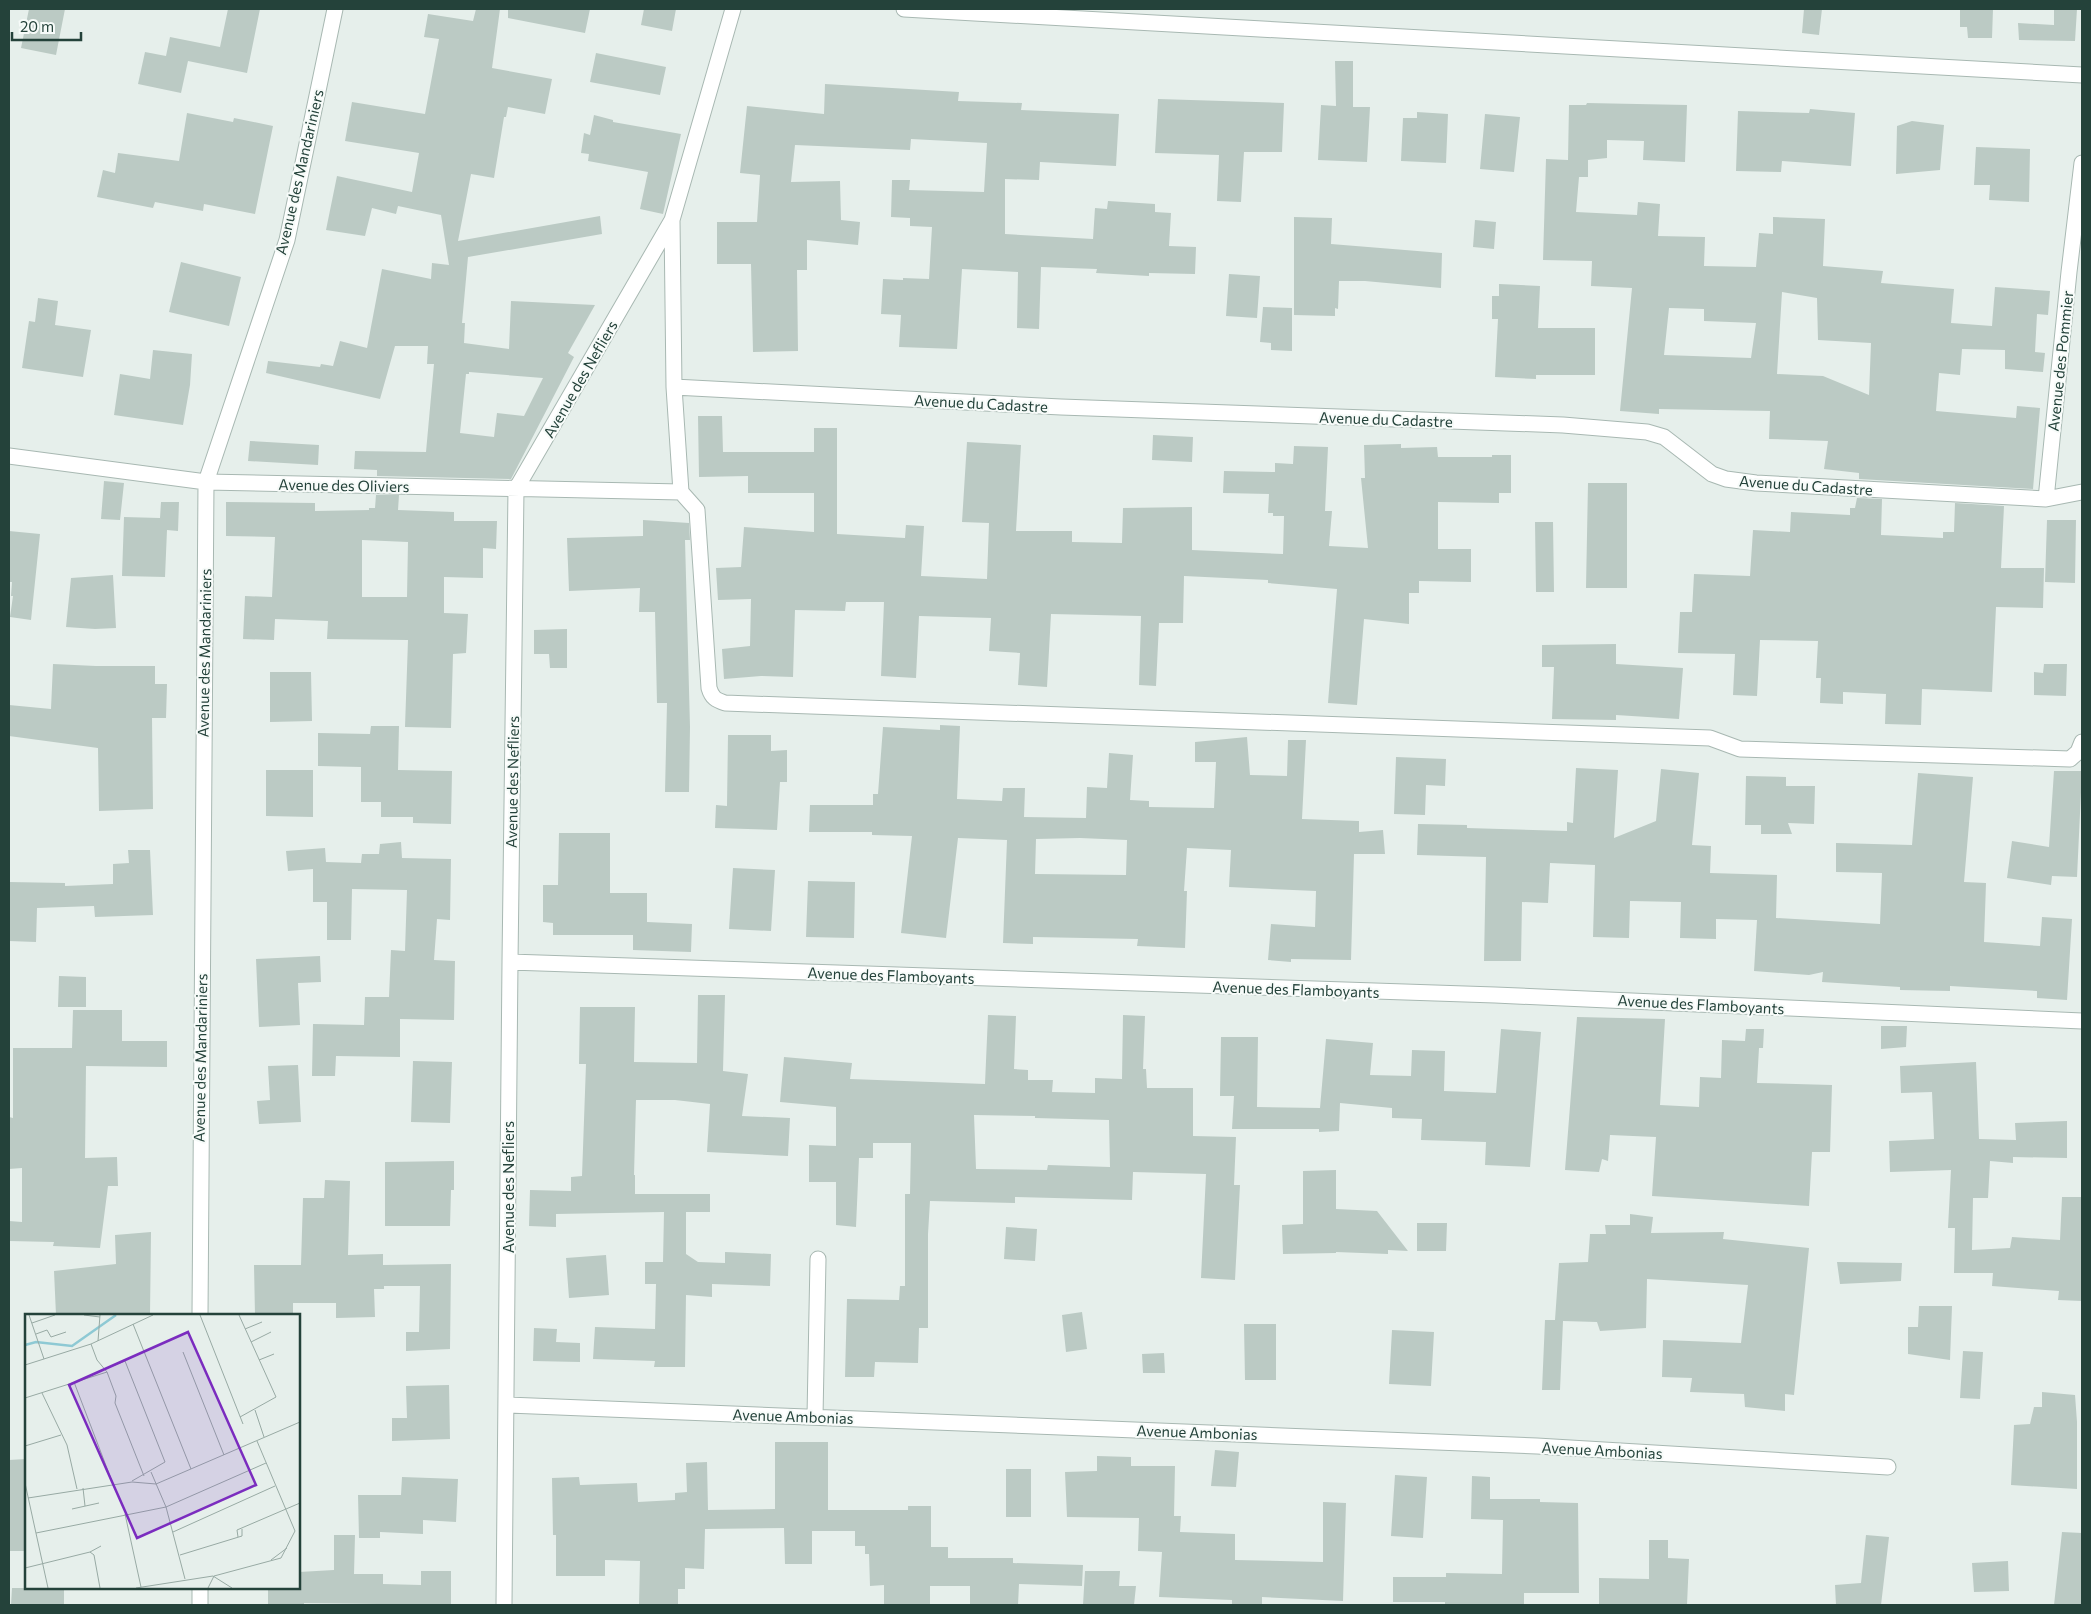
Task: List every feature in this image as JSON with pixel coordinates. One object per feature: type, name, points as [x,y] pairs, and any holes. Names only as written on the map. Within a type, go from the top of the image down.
[{"type":"street","name":"Avenue des Mandariniers","points":[[200,1314],[206,482],[286,240],[335,9]]},
{"type":"street","name":"Avenue des Nefliers","points":[[504,1605],[516,489],[672,220],[733,9]]},
{"type":"street","points":[[904,9],[2082,74]]},
{"type":"street","name":"Avenue des Pommier","points":[[2046,499],[2082,163]]},
{"type":"street","points":[[672,220],[674,387],[681,492],[697,510],[709,688],[714,698],[725,703],[1710,738],[1740,749],[2070,759],[2078,752],[2082,742]]},
{"type":"street","name":"Avenue du Cadastre","points":[[674,387],[1061,408],[1563,425],[1647,432],[1664,437],[1712,474],[1726,479],[1756,483],[2046,499],[2082,492]]},
{"type":"street","name":"Avenue des Oliviers","points":[[9,456],[206,482],[681,492]]},
{"type":"street","name":"Avenue des Flamboyants","points":[[510,962],[1495,995],[2082,1021]]},
{"type":"street","points":[[815,1417],[818,1260]]},
{"type":"street","name":"Avenue Ambonias","points":[[506,1405],[1537,1446],[1888,1467]]},
{"type":"street","points":[[200,1589],[200,1605]]},
{"type":"building","points":[[29,9],[65,9],[56,55],[21,48]]},
{"type":"building","points":[[228,9],[260,9],[247,73],[188,61],[181,93],[138,84],[145,52],[166,56],[170,37],[220,47]]},
{"type":"building","points":[[476,9],[500,9],[492,68],[552,79],[545,114],[508,107],[506,117],[504,117],[494,178],[471,174],[458,241],[600,216],[602,234],[468,257],[462,323],[465,323],[464,343],[509,349],[511,301],[595,305],[568,353],[574,357],[511,479],[377,476],[377,470],[354,469],[355,451],[426,452],[434,364],[427,364],[428,346],[395,346],[380,399],[266,373],[268,361],[320,367],[321,364],[333,366],[340,341],[367,348],[382,269],[431,279],[432,263],[449,265],[441,215],[398,206],[396,214],[372,208],[365,236],[326,230],[337,176],[412,192],[419,153],[345,141],[352,102],[425,114],[439,39],[424,37],[428,14],[473,21]],"holes":[[[469,372],[543,378],[524,416],[497,413],[494,437],[460,433],[466,374],[469,374]]]},
{"type":"building","points":[[508,9],[590,9],[585,33],[508,18]]},
{"type":"building","points":[[644,9],[676,9],[672,31],[641,25]]},
{"type":"building","points":[[1804,9],[1822,9],[1819,35],[1802,33]]},
{"type":"building","points":[[1960,9],[1993,9],[1992,38],[1968,38],[1967,27],[1960,27]]},
{"type":"building","points":[[2054,9],[2077,9],[2075,41],[2019,40],[2018,23],[2054,25]]},
{"type":"building","points":[[596,53],[666,67],[660,95],[590,82]]},
{"type":"building","points":[[1335,61],[1353,61],[1353,107],[1370,107],[1367,162],[1318,160],[1321,105],[1336,106]]},
{"type":"building","points":[[825,84],[959,92],[958,101],[1022,103],[1021,110],[1119,114],[1116,166],[1040,162],[1039,180],[1005,179],[1005,234],[1093,239],[1095,208],[1107,209],[1108,201],[1155,204],[1155,212],[1171,213],[1169,246],[1196,247],[1195,274],[1149,273],[1149,276],[1096,273],[1097,269],[1041,267],[1039,329],[1017,328],[1018,272],[962,269],[957,349],[899,347],[901,315],[881,314],[883,279],[929,279],[932,227],[910,226],[910,218],[891,217],[892,180],[910,180],[909,190],[984,192],[987,143],[911,139],[910,150],[795,145],[791,182],[840,181],[841,220],[860,222],[858,245],[807,240],[807,270],[797,270],[798,351],[753,352],[751,264],[717,264],[717,222],[757,222],[760,175],[740,173],[747,106],[824,114]]},
{"type":"building","points":[[1158,99],[1284,103],[1282,152],[1244,152],[1241,202],[1217,201],[1219,155],[1155,153]]},
{"type":"building","points":[[1587,103],[1687,105],[1685,162],[1643,160],[1644,141],[1607,140],[1607,158],[1588,160],[1588,177],[1579,177],[1576,212],[1637,215],[1638,202],[1660,204],[1658,236],[1705,237],[1704,266],[1756,267],[1759,233],[1773,234],[1773,217],[1825,219],[1823,266],[1883,271],[1881,283],[1954,289],[1951,323],[1992,326],[1995,287],[2050,291],[2048,315],[2037,314],[2035,352],[2045,353],[2043,372],[2005,369],[2005,350],[1962,349],[1960,375],[1939,373],[1936,411],[2016,418],[2017,406],[2040,408],[2033,489],[1859,479],[1859,473],[1824,469],[1828,441],[1769,439],[1770,411],[1659,409],[1659,414],[1620,411],[1632,288],[1591,286],[1592,261],[1543,260],[1546,159],[1568,160],[1569,105],[1586,105]],"holes":[[[1782,292],[1817,298],[1818,340],[1871,343],[1869,395],[1823,376],[1777,374]],[[1669,308],[1704,309],[1704,321],[1756,323],[1751,358],[1664,355]]]},
{"type":"building","points":[[1810,109],[1855,113],[1851,166],[1782,161],[1781,172],[1736,171],[1738,111],[1809,113]]},
{"type":"building","points":[[1417,112],[1448,114],[1446,163],[1401,161],[1403,118],[1417,118]]},
{"type":"building","points":[[187,113],[233,122],[234,118],[273,126],[255,214],[204,204],[203,211],[155,202],[153,208],[97,197],[103,170],[115,173],[118,153],[179,161]]},
{"type":"building","points":[[1485,114],[1520,117],[1514,172],[1480,169]]},
{"type":"building","points":[[594,115],[613,120],[613,122],[681,134],[663,214],[640,209],[648,172],[588,161],[589,154],[581,153],[584,133],[590,135]]},
{"type":"building","points":[[1912,121],[1944,125],[1940,170],[1896,174],[1897,126]]},
{"type":"building","points":[[1976,147],[2030,149],[2029,202],[1989,200],[1990,185],[1974,185]]},
{"type":"building","points":[[1294,217],[1332,218],[1331,244],[1442,253],[1441,288],[1365,281],[1339,281],[1338,309],[1335,308],[1335,316],[1294,315]]},
{"type":"building","points":[[1475,220],[1496,222],[1494,249],[1473,247]]},
{"type":"building","points":[[181,262],[241,277],[229,326],[169,312]]},
{"type":"building","points":[[1229,274],[1260,276],[1257,318],[1226,316]]},
{"type":"building","points":[[1499,284],[1540,286],[1538,328],[1595,328],[1595,375],[1536,375],[1536,379],[1495,377],[1498,319],[1492,319],[1492,296],[1499,296]]},
{"type":"building","points":[[38,298],[58,301],[55,325],[91,330],[83,377],[22,368],[29,321],[35,322]]},
{"type":"building","points":[[1263,307],[1292,308],[1292,351],[1271,350],[1271,343],[1260,342]]},
{"type":"building","points":[[153,350],[192,354],[190,385],[183,425],[114,415],[120,374],[150,379]]},
{"type":"building","points":[[698,416],[722,416],[723,452],[814,452],[814,428],[837,428],[837,534],[905,538],[906,525],[924,526],[921,576],[987,579],[989,523],[962,522],[967,442],[1021,445],[1016,531],[1072,531],[1072,542],[1122,543],[1123,508],[1192,507],[1192,550],[1283,554],[1284,516],[1273,516],[1273,513],[1268,513],[1269,494],[1223,493],[1224,471],[1275,472],[1275,463],[1293,464],[1294,446],[1328,447],[1325,511],[1332,511],[1329,546],[1368,548],[1361,478],[1365,478],[1364,445],[1401,444],[1401,448],[1437,447],[1438,457],[1511,455],[1511,493],[1499,493],[1499,503],[1438,502],[1438,549],[1471,549],[1471,582],[1419,581],[1419,593],[1409,593],[1409,624],[1364,619],[1357,705],[1328,703],[1337,589],[1268,583],[1268,580],[1184,576],[1183,623],[1159,623],[1156,686],[1139,685],[1141,616],[1051,614],[1047,687],[1018,685],[1020,653],[989,651],[991,618],[919,616],[916,678],[881,676],[884,602],[846,602],[845,611],[795,610],[793,677],[761,676],[724,679],[722,649],[750,646],[751,599],[718,600],[716,568],[741,567],[744,527],[814,532],[814,493],[748,493],[748,476],[699,477]]},
{"type":"building","points":[[1153,435],[1193,437],[1192,462],[1152,460]]},
{"type":"building","points":[[250,441],[319,445],[318,465],[248,461]]},
{"type":"building","points":[[104,481],[124,483],[120,520],[101,519]]},
{"type":"building","points":[[1588,483],[1627,483],[1627,588],[1586,588]]},
{"type":"building","points":[[376,495],[399,495],[398,510],[454,512],[454,521],[497,521],[496,549],[483,548],[483,578],[444,577],[444,613],[468,614],[466,653],[453,654],[451,728],[405,727],[408,640],[327,639],[328,621],[275,619],[274,640],[243,639],[245,596],[272,597],[275,537],[226,536],[226,502],[315,503],[315,511],[369,510],[369,508],[375,508]],"holes":[[[362,540],[408,542],[407,597],[362,597]]]},
{"type":"building","points":[[1857,498],[1882,499],[1881,535],[1943,538],[1943,532],[1954,532],[1955,503],[2004,506],[2001,568],[2044,568],[2043,608],[1996,607],[1992,692],[1922,689],[1921,725],[1885,724],[1886,694],[1843,692],[1843,704],[1820,703],[1821,678],[1816,678],[1818,641],[1760,640],[1757,696],[1733,695],[1735,654],[1678,653],[1680,612],[1692,612],[1694,574],[1750,576],[1753,530],[1790,532],[1791,512],[1850,515],[1850,508],[1855,508]]},
{"type":"building","points":[[161,502],[179,502],[178,531],[167,530],[165,577],[122,576],[124,517],[160,518]]},
{"type":"building","points":[[643,520],[689,523],[690,540],[685,540],[690,727],[689,792],[665,792],[667,703],[657,703],[655,612],[639,612],[640,588],[569,591],[567,538],[643,536]]},
{"type":"building","points":[[2047,520],[2076,520],[2075,583],[2045,582]]},
{"type":"building","points":[[1535,522],[1553,522],[1554,592],[1536,592]]},
{"type":"building","points":[[9,531],[40,534],[31,620],[10,617],[13,596],[11,596],[12,582],[9,582]]},
{"type":"building","points":[[113,575],[116,628],[66,627],[71,578]]},
{"type":"building","points":[[567,629],[567,668],[550,668],[549,654],[534,654],[534,630]]},
{"type":"building","points":[[1616,644],[1616,664],[1683,668],[1679,719],[1616,715],[1616,720],[1552,719],[1554,667],[1542,667],[1542,645]]},
{"type":"building","points":[[53,664],[155,666],[155,684],[167,684],[166,718],[152,718],[153,809],[99,811],[98,748],[9,736],[9,705],[51,709]]},
{"type":"building","points":[[2044,664],[2067,664],[2066,696],[2034,695],[2034,672],[2043,673]]},
{"type":"building","points":[[270,672],[311,672],[312,721],[270,722]]},
{"type":"building","points":[[940,725],[960,726],[957,799],[1002,801],[1003,788],[1025,788],[1024,817],[1086,818],[1087,787],[1107,788],[1109,753],[1133,755],[1130,800],[1149,801],[1149,807],[1214,808],[1216,762],[1195,762],[1195,742],[1247,737],[1250,775],[1287,776],[1288,740],[1306,740],[1302,819],[1359,821],[1359,832],[1383,830],[1385,854],[1354,854],[1351,960],[1291,959],[1291,962],[1268,960],[1271,924],[1315,927],[1316,891],[1229,887],[1231,850],[1187,848],[1184,891],[1187,891],[1185,948],[1137,946],[1138,939],[1033,937],[1033,944],[1003,943],[1007,840],[958,838],[946,938],[901,933],[912,836],[872,835],[872,832],[809,832],[810,805],[873,805],[873,794],[878,794],[883,727],[940,730]],"holes":[[[1036,839],[1127,840],[1126,875],[1035,874]]]},
{"type":"building","points":[[371,726],[399,726],[398,770],[452,771],[451,824],[413,823],[413,817],[381,817],[381,802],[361,802],[361,767],[318,766],[318,733],[370,734]]},
{"type":"building","points":[[728,735],[771,735],[771,751],[787,750],[787,782],[780,782],[777,830],[715,828],[716,805],[727,806]]},
{"type":"building","points":[[1396,757],[1446,759],[1445,786],[1426,785],[1425,815],[1394,814]]},
{"type":"building","points":[[1576,768],[1618,770],[1614,838],[1656,821],[1661,769],[1699,773],[1692,845],[1711,846],[1710,873],[1777,875],[1776,918],[1880,924],[1882,873],[1836,872],[1836,843],[1912,845],[1918,773],[1973,777],[1964,882],[1986,883],[1984,942],[2040,946],[2042,917],[2072,919],[2067,1000],[2037,998],[2037,991],[1950,986],[1950,991],[1900,990],[1900,987],[1822,982],[1823,972],[1809,975],[1754,971],[1757,920],[1716,919],[1716,939],[1680,938],[1681,902],[1630,901],[1629,938],[1593,937],[1595,865],[1550,863],[1548,903],[1522,902],[1521,961],[1484,961],[1486,857],[1417,855],[1418,824],[1467,825],[1467,828],[1567,831],[1567,822],[1573,823]]},
{"type":"building","points":[[266,770],[313,770],[313,817],[266,816]]},
{"type":"building","points":[[2054,771],[2082,771],[2077,877],[2052,876],[2051,885],[2007,878],[2012,841],[2049,847]]},
{"type":"building","points":[[1746,776],[1786,777],[1786,786],[1815,786],[1814,824],[1788,823],[1792,834],[1761,834],[1761,825],[1745,825]]},
{"type":"building","points":[[559,833],[610,833],[610,893],[647,893],[647,922],[692,924],[691,952],[633,950],[633,935],[553,935],[553,923],[543,922],[543,885],[558,885]]},
{"type":"building","points":[[401,842],[402,858],[451,859],[450,920],[437,919],[434,960],[455,961],[454,1020],[400,1019],[400,1057],[336,1056],[335,1076],[312,1076],[313,1024],[364,1025],[365,997],[389,997],[391,950],[405,951],[407,890],[352,889],[351,940],[327,940],[327,902],[313,902],[313,869],[288,871],[286,851],[325,848],[326,862],[361,863],[362,854],[379,854],[380,844]]},
{"type":"building","points":[[128,850],[150,850],[153,915],[95,917],[94,906],[37,908],[36,942],[9,941],[9,882],[65,883],[65,886],[113,884],[113,864],[129,863]]},
{"type":"building","points":[[733,868],[775,870],[771,931],[729,929]]},
{"type":"building","points":[[808,881],[855,882],[854,938],[806,937]]},
{"type":"building","points":[[320,956],[321,982],[298,983],[300,1025],[259,1027],[256,959]]},
{"type":"building","points":[[59,976],[86,977],[86,1007],[58,1007]]},
{"type":"building","points":[[698,995],[725,995],[723,1071],[748,1074],[742,1116],[790,1118],[788,1156],[707,1152],[710,1104],[675,1100],[636,1100],[635,1194],[710,1194],[710,1212],[686,1212],[686,1254],[698,1262],[725,1263],[725,1252],[771,1254],[770,1286],[712,1284],[712,1297],[686,1295],[685,1367],[654,1367],[655,1361],[593,1359],[595,1327],[655,1329],[656,1284],[645,1284],[645,1262],[663,1262],[664,1212],[556,1214],[556,1227],[529,1226],[530,1190],[571,1191],[571,1177],[582,1176],[586,1064],[579,1064],[580,1007],[635,1007],[634,1062],[697,1063]]},
{"type":"building","points":[[73,1010],[122,1010],[122,1041],[167,1041],[167,1067],[86,1066],[85,1158],[117,1157],[118,1186],[108,1186],[100,1248],[53,1246],[54,1242],[9,1241],[9,1221],[22,1222],[22,1168],[9,1169],[9,1117],[13,1118],[13,1048],[72,1048]]},
{"type":"building","points":[[988,1015],[1016,1016],[1014,1069],[1028,1070],[1028,1080],[1053,1080],[1052,1092],[1095,1093],[1095,1078],[1122,1079],[1123,1015],[1145,1016],[1143,1069],[1146,1069],[1147,1088],[1193,1088],[1193,1136],[1236,1137],[1234,1185],[1240,1185],[1235,1280],[1201,1278],[1206,1174],[1133,1172],[1132,1200],[1015,1197],[1015,1203],[930,1201],[928,1328],[919,1328],[918,1363],[875,1362],[874,1377],[845,1377],[847,1299],[899,1300],[900,1286],[905,1286],[905,1194],[910,1194],[911,1143],[873,1143],[873,1158],[859,1158],[856,1227],[836,1225],[836,1182],[809,1182],[809,1145],[836,1146],[836,1107],[780,1102],[784,1057],[852,1063],[850,1079],[985,1084]],"holes":[[[974,1115],[1035,1116],[1035,1118],[1109,1120],[1110,1167],[1048,1165],[1047,1170],[976,1169]]]},
{"type":"building","points":[[1577,1017],[1665,1019],[1660,1105],[1699,1107],[1700,1077],[1721,1078],[1722,1040],[1745,1041],[1746,1029],[1764,1029],[1763,1048],[1759,1048],[1757,1083],[1832,1085],[1830,1152],[1812,1152],[1809,1206],[1652,1196],[1656,1137],[1610,1135],[1608,1161],[1602,1159],[1599,1172],[1565,1170]]},
{"type":"building","points":[[1881,1026],[1907,1026],[1906,1047],[1881,1049]]},
{"type":"building","points":[[1501,1029],[1541,1032],[1530,1167],[1485,1165],[1486,1142],[1421,1140],[1422,1119],[1392,1118],[1392,1108],[1340,1103],[1339,1131],[1319,1132],[1319,1129],[1232,1129],[1234,1096],[1220,1096],[1221,1037],[1258,1037],[1257,1107],[1320,1108],[1326,1039],[1373,1043],[1370,1075],[1411,1076],[1412,1050],[1445,1051],[1444,1091],[1496,1093]]},
{"type":"building","points":[[413,1061],[452,1062],[450,1123],[411,1122]]},
{"type":"building","points":[[1976,1062],[1979,1139],[2016,1140],[2015,1123],[2067,1121],[2067,1158],[2013,1157],[2013,1163],[1990,1161],[1988,1198],[1973,1198],[1972,1250],[2010,1248],[2012,1237],[2060,1240],[2062,1197],[2082,1197],[2082,1301],[2058,1300],[2059,1291],[1992,1286],[1993,1273],[1954,1273],[1955,1228],[1948,1228],[1951,1170],[1890,1172],[1889,1141],[1934,1139],[1932,1092],[1901,1093],[1900,1066]]},
{"type":"building","points":[[298,1065],[301,1122],[259,1124],[257,1101],[270,1100],[268,1066]]},
{"type":"building","points":[[454,1161],[454,1190],[451,1190],[450,1226],[385,1226],[385,1162]]},
{"type":"building","points":[[1336,1170],[1336,1209],[1377,1211],[1408,1251],[1388,1250],[1388,1254],[1336,1252],[1283,1254],[1282,1225],[1303,1224],[1303,1171]]},
{"type":"building","points":[[325,1180],[350,1181],[348,1255],[383,1254],[383,1265],[451,1264],[450,1349],[406,1351],[406,1332],[419,1332],[420,1286],[384,1286],[384,1289],[374,1289],[375,1317],[336,1318],[336,1303],[293,1303],[293,1314],[255,1314],[254,1265],[301,1265],[303,1198],[324,1198]]},
{"type":"building","points":[[1630,1214],[1653,1217],[1651,1233],[1724,1232],[1723,1239],[1809,1248],[1794,1395],[1785,1394],[1785,1411],[1745,1407],[1744,1394],[1690,1392],[1692,1378],[1662,1377],[1663,1340],[1741,1343],[1748,1285],[1647,1279],[1646,1328],[1600,1331],[1597,1322],[1563,1321],[1560,1390],[1542,1390],[1545,1320],[1555,1320],[1559,1263],[1588,1262],[1590,1234],[1606,1234],[1605,1225],[1630,1225]]},
{"type":"building","points":[[1417,1223],[1447,1223],[1446,1251],[1417,1251]]},
{"type":"building","points":[[1006,1227],[1037,1229],[1035,1261],[1004,1259]]},
{"type":"building","points":[[151,1232],[150,1314],[56,1314],[54,1271],[116,1264],[115,1235]]},
{"type":"building","points":[[606,1255],[609,1295],[569,1298],[566,1258]]},
{"type":"building","points":[[1837,1262],[1902,1263],[1901,1281],[1840,1284]]},
{"type":"building","points":[[1919,1306],[1952,1306],[1950,1360],[1908,1354],[1908,1327],[1918,1327]]},
{"type":"building","points":[[1082,1312],[1087,1349],[1066,1352],[1062,1315]]},
{"type":"building","points":[[1244,1324],[1276,1324],[1276,1380],[1245,1380]]},
{"type":"building","points":[[534,1328],[557,1329],[556,1342],[580,1343],[580,1362],[533,1361]]},
{"type":"building","points":[[1392,1330],[1434,1332],[1431,1386],[1389,1384]]},
{"type":"building","points":[[1963,1351],[1983,1352],[1980,1399],[1960,1398]]},
{"type":"building","points":[[1164,1353],[1165,1373],[1143,1373],[1142,1354]]},
{"type":"building","points":[[449,1385],[450,1439],[392,1441],[392,1418],[407,1418],[406,1386]]},
{"type":"building","points":[[2042,1392],[2075,1395],[2077,1489],[2011,1485],[2014,1425],[2030,1424],[2034,1407],[2042,1407]]},
{"type":"building","points":[[775,1442],[828,1442],[828,1510],[908,1510],[908,1506],[931,1506],[931,1547],[948,1547],[948,1558],[1013,1558],[1013,1563],[1083,1565],[1082,1586],[1019,1584],[1018,1605],[970,1605],[970,1586],[930,1586],[930,1605],[884,1605],[884,1585],[870,1586],[869,1554],[865,1554],[865,1546],[855,1546],[855,1531],[812,1531],[812,1564],[785,1564],[784,1528],[705,1529],[704,1569],[685,1568],[685,1589],[678,1589],[678,1605],[639,1605],[640,1561],[605,1560],[605,1576],[556,1576],[556,1535],[553,1535],[552,1478],[579,1477],[580,1485],[637,1483],[638,1502],[675,1500],[675,1493],[687,1492],[686,1463],[707,1462],[708,1510],[775,1509]]},
{"type":"building","points":[[1215,1450],[1239,1452],[1236,1487],[1211,1486]]},
{"type":"building","points":[[1097,1456],[1131,1457],[1131,1466],[1175,1466],[1174,1516],[1181,1516],[1180,1532],[1235,1534],[1235,1560],[1323,1562],[1323,1502],[1346,1503],[1343,1601],[1262,1597],[1262,1605],[1232,1605],[1232,1600],[1159,1597],[1162,1552],[1138,1551],[1139,1518],[1067,1517],[1065,1472],[1097,1471]]},
{"type":"building","points":[[25,1459],[25,1551],[9,1551],[9,1460]]},
{"type":"building","points":[[1006,1469],[1031,1469],[1031,1517],[1006,1517]]},
{"type":"building","points":[[1395,1475],[1427,1477],[1423,1538],[1391,1536]]},
{"type":"building","points":[[1472,1476],[1490,1477],[1490,1499],[1540,1499],[1540,1502],[1578,1503],[1579,1593],[1524,1593],[1524,1605],[1445,1605],[1445,1602],[1393,1602],[1393,1577],[1446,1577],[1446,1573],[1502,1574],[1503,1520],[1471,1519]]},
{"type":"building","points":[[402,1477],[458,1479],[456,1522],[423,1520],[423,1534],[380,1532],[380,1538],[359,1538],[358,1495],[401,1495]]},
{"type":"building","points":[[2062,1532],[2082,1533],[2082,1605],[2054,1605]]},
{"type":"building","points":[[334,1535],[355,1535],[354,1574],[383,1574],[383,1584],[421,1585],[421,1571],[451,1571],[451,1605],[304,1603],[304,1605],[268,1605],[268,1589],[300,1589],[300,1572],[334,1570]]},
{"type":"building","points":[[1866,1535],[1889,1537],[1881,1605],[1836,1605],[1835,1585],[1861,1583]]},
{"type":"building","points":[[1649,1540],[1668,1540],[1668,1558],[1689,1559],[1687,1605],[1599,1605],[1599,1578],[1649,1579]]},
{"type":"building","points":[[2008,1561],[2009,1591],[1974,1592],[1972,1563]]},
{"type":"building","points":[[1085,1571],[1120,1571],[1119,1586],[1136,1586],[1134,1605],[1083,1605]]},
{"type":"building","points":[[12,1588],[64,1589],[64,1605],[11,1605]]}]
